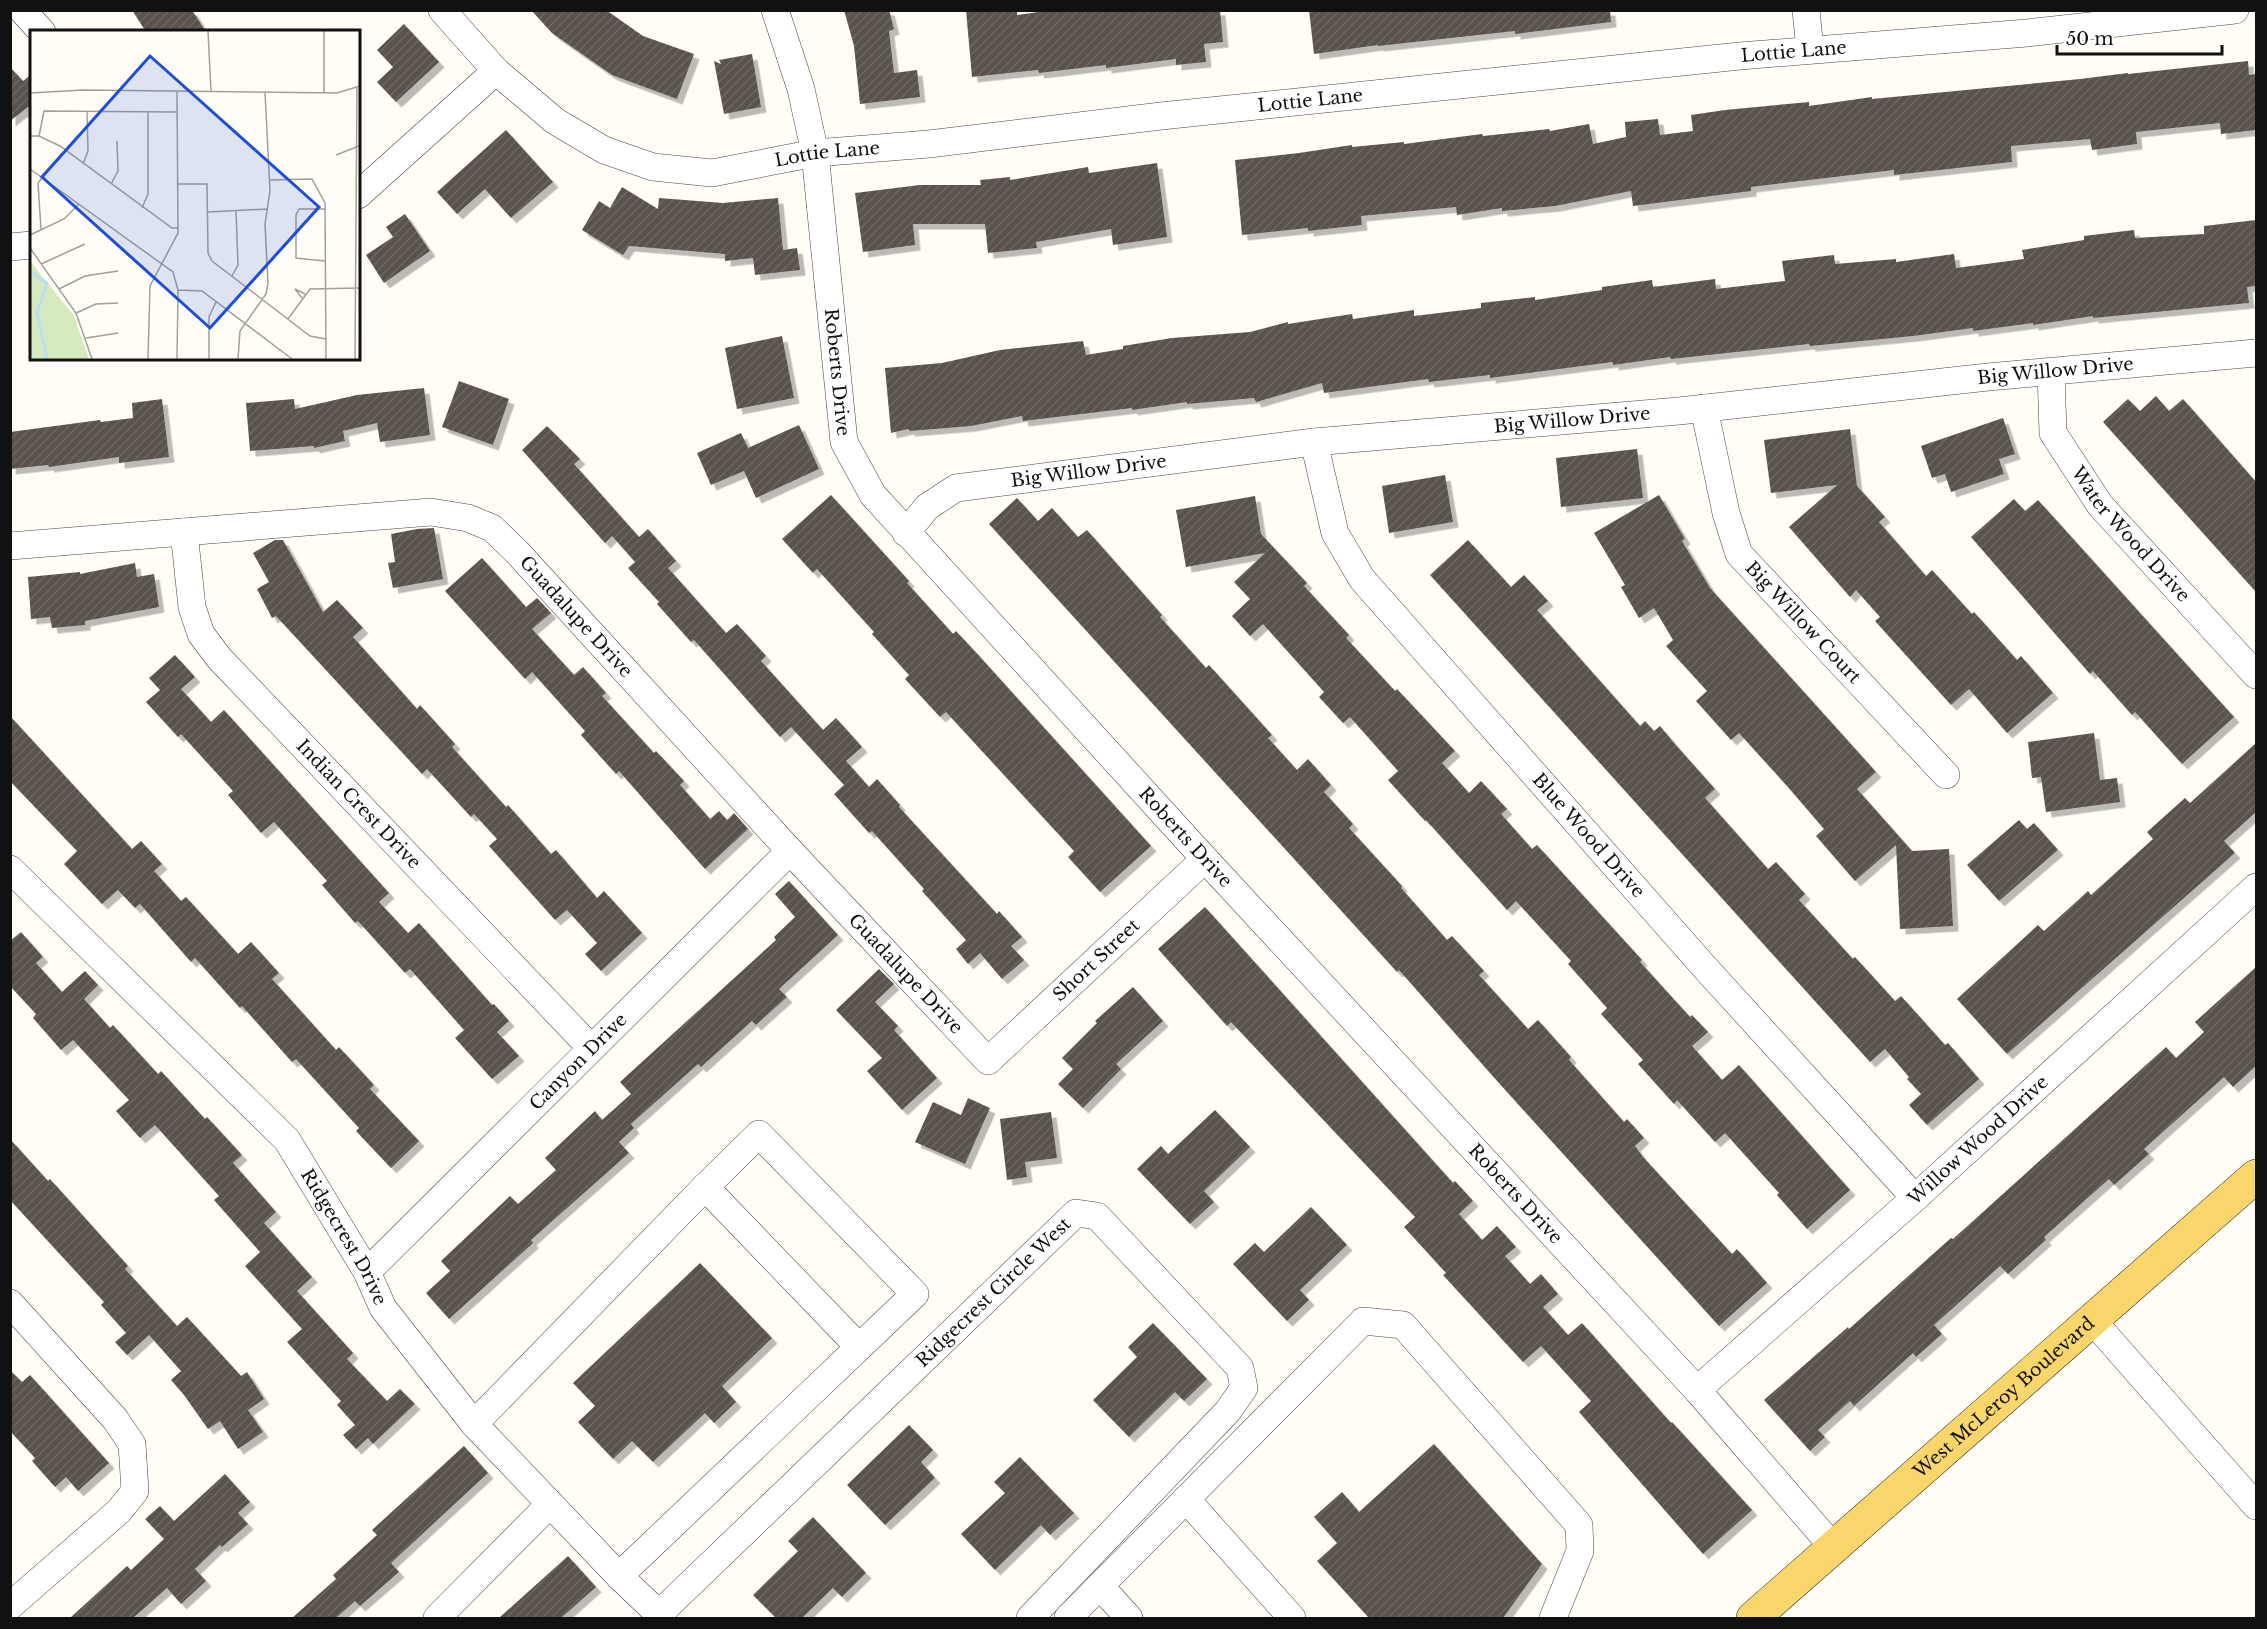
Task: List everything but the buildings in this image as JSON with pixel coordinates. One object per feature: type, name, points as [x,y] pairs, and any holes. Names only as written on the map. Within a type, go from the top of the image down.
[{"type":"main road","name":"West McLeroy Boulevard","points":[[1753,1618],[2256,1176]]},
{"type":"street","points":[[22,10],[40,30]]},
{"type":"street","name":"Lottie Lane","points":[[442,10],[496,71],[555,121],[604,150],[653,167],[712,173],[815,153],[929,144],[1161,116],[1810,50],[2027,33],[2235,10]]},
{"type":"street","name":"Roberts Drive","points":[[775,10],[801,89],[815,153],[844,442],[873,495],[1205,859],[1697,1390],[1834,1548]]},
{"type":"street","points":[[1806,10],[1810,50]]},
{"type":"street","points":[[360,193],[496,71]]},
{"type":"street","points":[[10,247],[30,245]]},
{"type":"street","name":"Big Willow Drive","points":[[906,532],[927,507],[956,488],[1314,442],[1704,408],[2256,353]]},
{"type":"street","name":"Water Wood Drive","points":[[2051,372],[2053,433],[2100,505],[2256,675]]},
{"type":"street","name":"Big Willow Court","points":[[1704,408],[1726,513],[1739,554],[1946,775]]},
{"type":"street","name":"Blue Wood Drive","points":[[1314,442],[1335,533],[1362,579],[1700,962],[1916,1198]]},
{"type":"street","name":"Guadalupe Drive","points":[[10,546],[431,512],[468,518],[492,528],[517,552],[790,851],[988,1061]]},
{"type":"street","name":"Indian Crest Drive","points":[[184,532],[192,608],[201,634],[219,658],[591,1048]]},
{"type":"street","name":"Canyon Drive","points":[[367,1272],[790,851]]},
{"type":"street","name":"Short Street","points":[[988,1061],[1205,859]]},
{"type":"street","name":"Ridgecrest Drive","points":[[10,869],[287,1140],[367,1272],[383,1308],[474,1424],[619,1576],[661,1616]]},
{"type":"street","name":"Willow Wood Drive","points":[[1697,1390],[1916,1198],[2256,887]]},
{"type":"street","points":[[474,1424],[759,1134],[915,1294],[619,1576]]},
{"type":"street","points":[[705,1187],[859,1347]]},
{"type":"street","name":"Ridgecrest Circle West","points":[[661,1616],[1076,1213],[1097,1216],[1240,1368],[1244,1388],[1228,1411],[1030,1618]]},
{"type":"street","points":[[10,1303],[115,1419],[132,1444],[135,1491],[119,1510],[10,1606]]},
{"type":"street","points":[[2092,1320],[2256,1506]]},
{"type":"street","points":[[1068,1618],[1363,1321],[1403,1325],[1579,1525],[1580,1551],[1553,1618]]},
{"type":"street","points":[[1186,1499],[1292,1618]]},
{"type":"street","points":[[437,1618],[550,1504]]},
{"type":"street","points":[[1100,1586],[1130,1618]]}]
